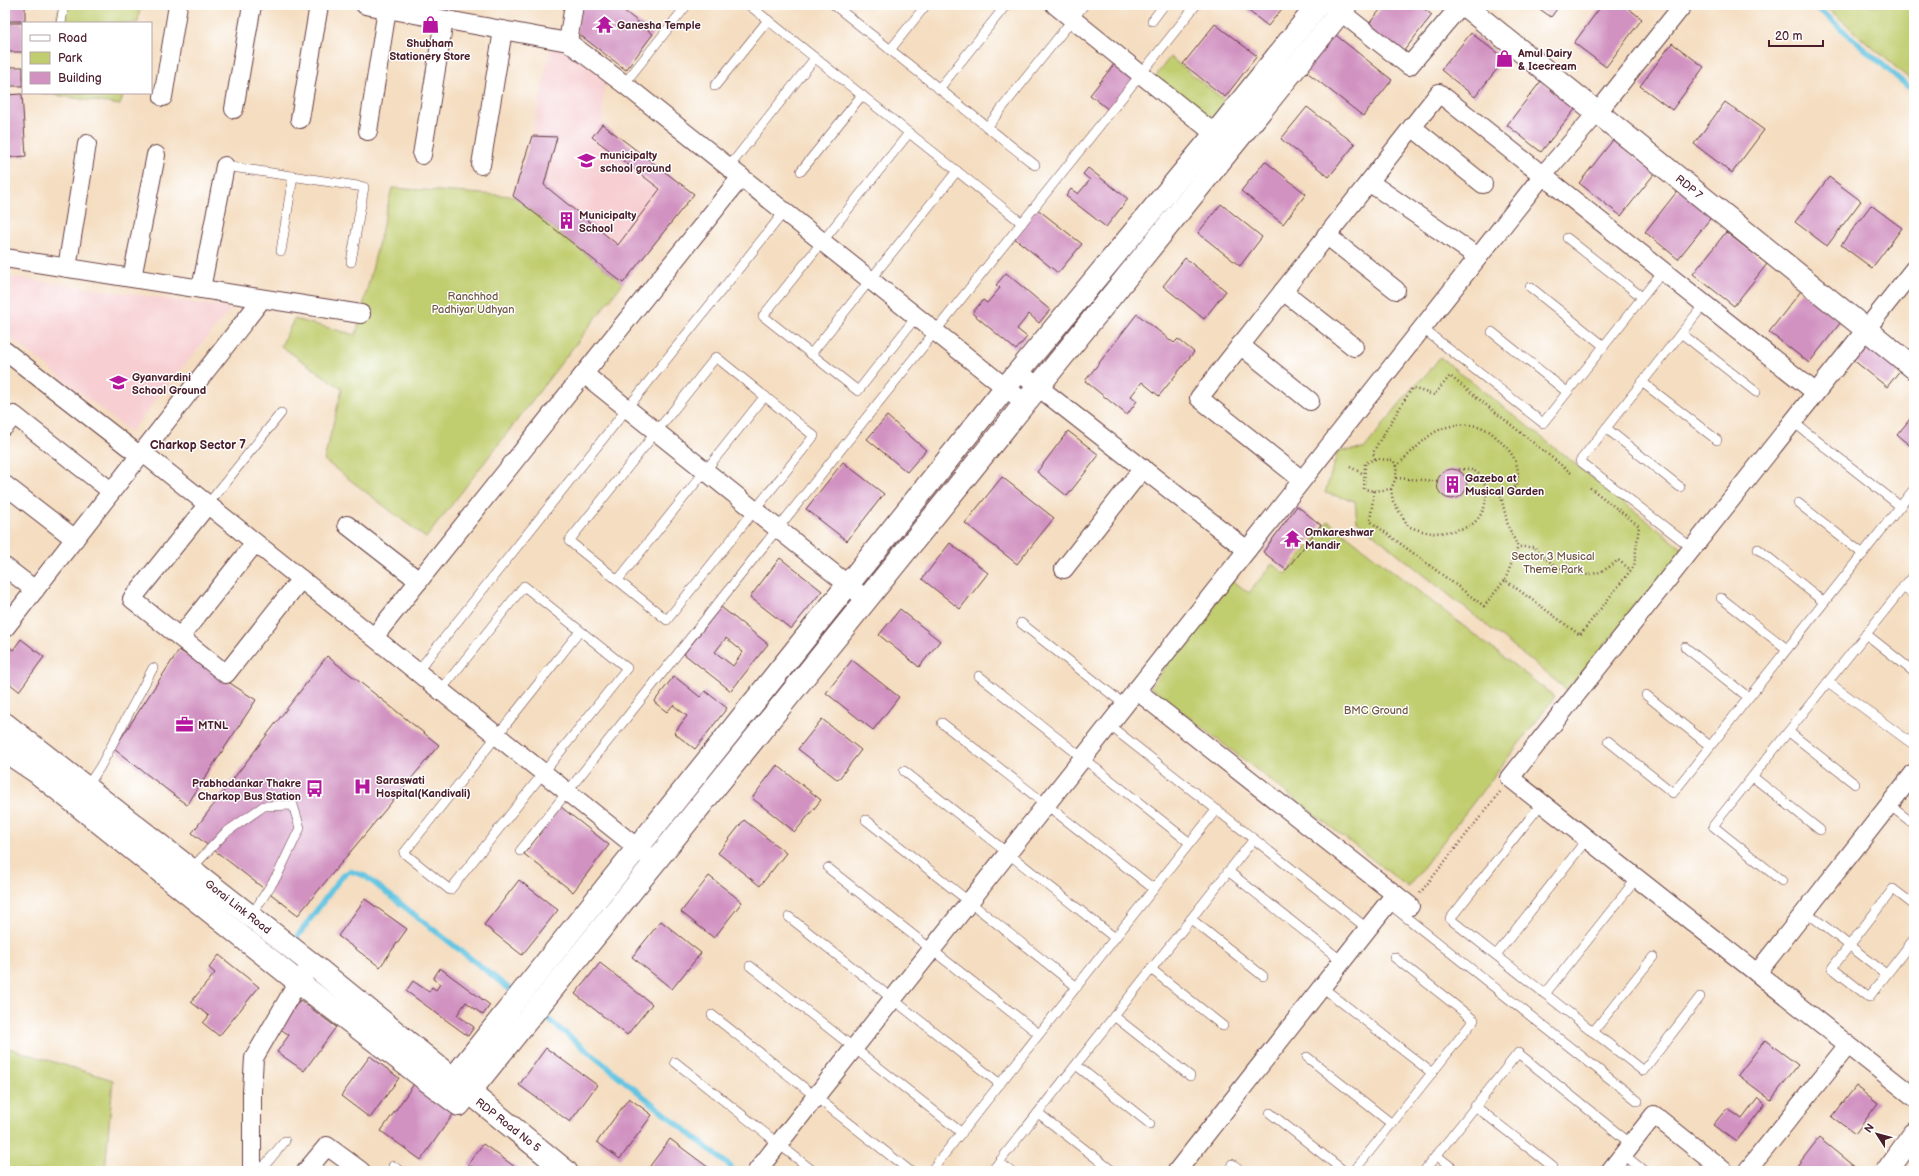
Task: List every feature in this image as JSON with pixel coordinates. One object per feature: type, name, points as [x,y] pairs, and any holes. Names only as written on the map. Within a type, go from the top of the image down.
[{"type":"street","points":[[163,97],[178,5]]},
{"type":"street","points":[[234,109],[252,5]]},
{"type":"street","points":[[300,120],[319,5]]},
{"type":"street","points":[[365,5],[568,42],[624,84],[935,332],[1012,380],[1039,386],[1247,550]]},
{"type":"street","points":[[568,42],[574,5]]},
{"type":"street","points":[[1055,5],[1223,140]]},
{"type":"street","points":[[456,1093],[655,862],[1039,386],[1223,140],[1318,5]]},
{"type":"street","points":[[456,1093],[637,847],[1012,380],[1339,7],[1409,66],[1462,5]]},
{"type":"street","name":"RDP 7","points":[[1462,5],[1914,368]]},
{"type":"street","points":[[757,1171],[1543,175],[1597,113],[1683,5]]},
{"type":"street","points":[[368,131],[387,9]]},
{"type":"street","points":[[422,155],[444,20]]},
{"type":"street","points":[[481,165],[503,30]]},
{"type":"street","points":[[1302,480],[1198,398],[1439,92],[1815,392]]},
{"type":"street","points":[[1412,127],[1483,184]]},
{"type":"street","points":[[67,268],[87,144]]},
{"type":"street","points":[[132,278],[156,155]]},
{"type":"street","points":[[201,289],[225,166]]},
{"type":"street","points":[[374,637],[584,374],[735,172]]},
{"type":"street","points":[[1369,182],[1478,257]]},
{"type":"street","points":[[1326,235],[1396,290]]},
{"type":"street","points":[[5,258],[361,314]]},
{"type":"street","points":[[1914,269],[1510,778],[1914,1097]]},
{"type":"street","points":[[1283,291],[1354,347]]},
{"type":"street","points":[[5,628],[262,299]]},
{"type":"street","points":[[1240,345],[1310,401]]},
{"type":"street","points":[[5,351],[208,504],[655,862]]},
{"type":"street","points":[[584,374],[867,600]]},
{"type":"street","points":[[1012,380],[1025,403]]},
{"type":"street","points":[[5,426],[14,415],[111,491]]},
{"type":"street","points":[[1064,569],[1143,468]]},
{"type":"street","points":[[5,485],[74,539]]},
{"type":"street","points":[[208,504],[132,599],[226,674],[301,579]]},
{"type":"street","points":[[348,525],[419,581]]},
{"type":"street","points":[[180,637],[256,543]]},
{"type":"street","points":[[5,567],[35,590]]},
{"type":"street","points":[[1136,690],[1391,899],[1410,906]]},
{"type":"street","name":"Gorai Link Road","points":[[5,724],[87,787],[185,878]]},
{"type":"street","name":"Gorai Link Road","points":[[5,751],[185,878],[244,925],[298,982],[456,1093]]},
{"type":"street","points":[[1757,973],[1914,773]]},
{"type":"street","points":[[1177,1171],[1391,899]]},
{"type":"street","name":"Gorai Link Road","points":[[244,925],[312,964],[456,1093]]},
{"type":"street","points":[[252,1171],[252,1090],[254,1058],[298,982],[312,964]]},
{"type":"street","points":[[1747,1171],[1848,1045]]},
{"type":"street","name":"RDP Road No 5","points":[[456,1093],[542,1171]]},
{"type":"street","name":"RDP Road No 5","points":[[456,1093],[566,1171]]},
{"type":"street","points":[[1610,1171],[1654,1115],[1724,1171]]},
{"type":"street","points":[[1888,1171],[1914,1134]]},
{"type":"street","points":[[306,1171],[327,1146],[361,1171]]},
{"type":"lane","points":[[61,22],[64,5]]},
{"type":"lane","points":[[624,84],[687,5]]},
{"type":"lane","points":[[749,5],[1022,223]]},
{"type":"lane","points":[[834,5],[1035,165]]},
{"type":"lane","points":[[843,12],[849,5]]},
{"type":"lane","points":[[890,50],[926,5]]},
{"type":"lane","points":[[939,89],[1006,5]]},
{"type":"lane","points":[[987,127],[1084,5]]},
{"type":"lane","points":[[1152,21],[1164,5]]},
{"type":"lane","points":[[520,851],[1196,5]]},
{"type":"lane","points":[[715,86],[768,20]]},
{"type":"lane","points":[[735,172],[816,58]]},
{"type":"lane","points":[[801,171],[862,95]]},
{"type":"lane","points":[[909,133],[763,316],[858,391],[916,317]]},
{"type":"lane","points":[[225,166],[364,187],[352,262]]},
{"type":"lane","points":[[811,354],[957,170]]},
{"type":"lane","points":[[280,251],[292,176]]},
{"type":"lane","points":[[417,672],[784,212]]},
{"type":"lane","points":[[1567,238],[1642,297]]},
{"type":"lane","points":[[1422,328],[1543,423],[1664,271]]},
{"type":"lane","points":[[1530,287],[1604,346]]},
{"type":"lane","points":[[1692,548],[1580,461],[1704,303]]},
{"type":"lane","points":[[1492,332],[1568,392]]},
{"type":"lane","points":[[1681,333],[1756,392]]},
{"type":"lane","points":[[716,357],[814,436],[667,620],[569,541],[656,432],[716,357]]},
{"type":"lane","points":[[1642,382],[1717,440]]},
{"type":"lane","points":[[618,580],[764,396]]},
{"type":"lane","points":[[208,504],[281,413]]},
{"type":"lane","points":[[1792,421],[1900,506]]},
{"type":"lane","points":[[1606,428],[1680,487]]},
{"type":"lane","points":[[1608,741],[1673,793],[1914,489]]},
{"type":"lane","points":[[1798,503],[1863,554]]},
{"type":"lane","points":[[1758,549],[1824,602]]},
{"type":"lane","points":[[1782,881],[1713,826],[1914,574]]},
{"type":"lane","points":[[441,690],[524,586],[627,668],[450,890],[404,853],[580,631]]},
{"type":"lane","points":[[1903,587],[1914,595]]},
{"type":"lane","points":[[1721,598],[1787,649]]},
{"type":"lane","points":[[1021,623],[1125,705]]},
{"type":"lane","points":[[1866,634],[1914,672]]},
{"type":"lane","points":[[1685,647],[1748,698]]},
{"type":"lane","points":[[87,787],[100,767],[153,668]]},
{"type":"lane","points":[[979,676],[1190,843]]},
{"type":"lane","points":[[1828,682],[1914,745]]},
{"type":"lane","points":[[1646,695],[1710,746]]},
{"type":"lane","points":[[942,722],[1154,889]]},
{"type":"lane","points":[[1109,725],[1368,929]]},
{"type":"lane","points":[[1789,732],[1855,784]]},
{"type":"lane","points":[[904,771],[1115,938]]},
{"type":"lane","points":[[1753,777],[1820,830]]},
{"type":"lane","points":[[1542,803],[1450,919],[1642,1071],[1700,997]]},
{"type":"lane","points":[[185,878],[225,833],[264,806],[293,805],[300,828],[278,874],[244,925]]},
{"type":"lane","points":[[1889,805],[1914,824]]},
{"type":"lane","points":[[931,1171],[1216,810]]},
{"type":"lane","points":[[866,820],[1077,987]]},
{"type":"lane","points":[[992,1171],[1254,839]]},
{"type":"lane","points":[[1496,955],[1587,839]]},
{"type":"lane","points":[[828,868],[1039,1034]]},
{"type":"lane","points":[[1228,871],[1342,961]]},
{"type":"lane","points":[[1545,994],[1636,878]]},
{"type":"lane","points":[[1914,905],[1893,889],[1832,968],[1869,997],[1914,938]]},
{"type":"lane","points":[[1391,899],[1638,1101]]},
{"type":"lane","points":[[1806,911],[1886,974]]},
{"type":"lane","points":[[789,917],[1000,1084]]},
{"type":"lane","points":[[1191,919],[1263,976]]},
{"type":"lane","points":[[1594,1032],[1653,956]]},
{"type":"lane","points":[[1354,1171],[1474,1020],[1394,957]]},
{"type":"lane","points":[[750,966],[962,1133]]},
{"type":"lane","points":[[1151,969],[1223,1026]]},
{"type":"lane","points":[[1322,987],[1432,1073]]},
{"type":"lane","points":[[712,1015],[910,1171]]},
{"type":"lane","points":[[1114,1016],[1190,1076]]},
{"type":"lane","points":[[1424,1171],[1518,1053],[1627,1149],[1644,1171]]},
{"type":"lane","points":[[1307,1057],[1392,1124]]},
{"type":"lane","points":[[675,1062],[813,1171]]},
{"type":"lane","points":[[1076,1065],[1150,1124]]},
{"type":"lane","points":[[1475,1106],[1552,1168]]},
{"type":"lane","points":[[1038,1113],[1110,1169]]},
{"type":"lane","points":[[1270,1113],[1344,1171]]},
{"type":"lane","points":[[260,1171],[285,1141]]},
{"type":"lane","points":[[1436,1155],[1456,1171]]},
{"type":"lane","points":[[999,1162],[1010,1171]]},
{"type":"lane","points":[[1232,1164],[1242,1171]]},
{"type":"path","points":[[1375,459],[1373,453],[1377,444],[1412,388],[1434,395],[1450,376],[1572,474]]},
{"type":"path","points":[[1396,466],[1437,431],[1453,426],[1471,425],[1484,428],[1509,450],[1516,461],[1519,477],[1516,487],[1500,492],[1486,492]]},
{"type":"path","points":[[1391,489],[1374,491],[1364,489],[1365,464],[1375,459],[1393,460],[1396,466],[1396,478],[1391,489],[1393,501],[1408,526],[1432,532],[1463,528],[1472,524],[1483,510],[1486,492],[1484,481],[1477,472],[1466,468],[1457,470]]},
{"type":"path","points":[[1350,467],[1364,474]]},
{"type":"path","points":[[1396,478],[1438,481]]},
{"type":"path","points":[[1505,580],[1580,635],[1634,566],[1638,526],[1584,484]]},
{"type":"path","points":[[1374,491],[1370,521],[1484,606],[1505,580],[1518,547],[1508,526],[1500,492]]},
{"type":"path","points":[[1518,547],[1535,548],[1545,559],[1567,572],[1580,576],[1599,572],[1618,560],[1631,570]]},
{"type":"path","points":[[1410,906],[1510,778]]},
{"type":"shaded area","name":"municipalty school ground","points":[[552,41],[605,79],[602,124],[593,137],[660,189],[618,245],[544,185],[557,138],[532,136]]},
{"type":"shaded area","name":"Gyanvardini School Ground","points":[[5,276],[231,308],[130,432],[5,333]]},
{"type":"green space","points":[[60,5],[140,5],[138,22],[56,22]]},
{"type":"green space","points":[[1824,5],[1914,5],[1914,83]]},
{"type":"green space","points":[[1170,57],[1247,118],[1229,138],[1155,77]]},
{"type":"green space","points":[[48,94],[124,94],[120,105]]},
{"type":"green space","name":"Ranchhod Padhiyar Udhyan","points":[[392,188],[513,196],[623,283],[426,538],[324,460],[342,389],[281,346],[294,319],[356,335]]},
{"type":"green space","name":"Sector 3 Musical Theme Park","points":[[1440,357],[1684,550],[1567,690],[1357,521],[1355,501],[1325,493],[1338,451],[1364,449],[1412,388],[1428,373]]},
{"type":"green space","name":"BMC Ground","points":[[1328,521],[1555,697],[1408,887],[1150,687],[1232,580],[1249,593],[1272,564],[1286,574]]},
{"type":"green space","points":[[5,1047],[113,1080],[105,1171],[5,1171]]},
{"type":"building","points":[[5,5],[25,5],[25,21],[5,21]]},
{"type":"building","name":"Ganesha Temple","points":[[582,5],[617,5],[653,34],[626,70],[576,32]]},
{"type":"building","points":[[1241,5],[1285,5],[1268,26]]},
{"type":"building","points":[[1384,5],[1419,5],[1432,15],[1399,57],[1364,30]]},
{"type":"building","points":[[1534,5],[1560,5],[1551,17]]},
{"type":"building","points":[[1602,5],[1624,5],[1642,19],[1606,67],[1574,43]]},
{"type":"building","points":[[5,23],[22,23],[22,52],[5,52]]},
{"type":"building","points":[[1215,24],[1257,56],[1225,97],[1183,64]]},
{"type":"building","points":[[1332,32],[1392,80],[1363,116],[1303,69]]},
{"type":"building","points":[[1471,33],[1505,59],[1475,97],[1441,70]]},
{"type":"building","points":[[1672,43],[1704,67],[1672,110],[1640,86]]},
{"type":"building","points":[[1115,63],[1135,78],[1109,110],[1090,95]]},
{"type":"building","points":[[5,67],[22,67],[22,86],[5,86]]},
{"type":"building","points":[[1541,81],[1576,108],[1541,152],[1507,125]]},
{"type":"building","points":[[22,94],[26,156],[5,158],[5,95]]},
{"type":"building","points":[[1725,102],[1764,130],[1732,173],[1694,144]]},
{"type":"building","points":[[1307,107],[1355,144],[1329,177],[1281,139]]},
{"type":"building","name":"Municipalty School","points":[[602,124],[694,194],[623,283],[513,196],[532,136],[557,137],[544,185],[618,245],[660,189],[592,137]]},
{"type":"building","points":[[1613,140],[1655,173],[1621,216],[1579,183]]},
{"type":"building","points":[[1265,161],[1306,194],[1283,224],[1241,191]]},
{"type":"building","points":[[1088,168],[1128,199],[1106,227],[1066,196],[1071,189],[1078,194],[1090,180],[1083,174]]},
{"type":"building","points":[[1829,177],[1861,201],[1827,246],[1795,222]]},
{"type":"building","points":[[1679,189],[1713,215],[1678,259],[1645,232]]},
{"type":"building","points":[[1221,204],[1262,237],[1240,266],[1198,233]]},
{"type":"building","points":[[1871,205],[1902,228],[1872,268],[1841,245]]},
{"type":"building","points":[[1036,208],[1082,244],[1058,273],[1013,237]]},
{"type":"building","points":[[1726,232],[1767,264],[1734,306],[1693,274]]},
{"type":"building","points":[[1185,258],[1226,291],[1204,319],[1163,286]]},
{"type":"building","points":[[1006,273],[1050,310],[1039,323],[1029,314],[1017,329],[1027,337],[1016,350],[972,313],[983,300],[987,303],[1000,288],[996,285]]},
{"type":"building","points":[[1801,291],[1841,322],[1809,363],[1769,332]]},
{"type":"building","points":[[1137,314],[1174,343],[1178,339],[1194,352],[1159,396],[1142,382],[1131,396],[1137,401],[1127,415],[1085,381]]},
{"type":"building","points":[[1866,341],[1901,369],[1887,387],[1852,359]]},
{"type":"building","points":[[1914,414],[1914,449],[1897,435]]},
{"type":"building","points":[[887,416],[926,450],[907,472],[867,439]]},
{"type":"building","points":[[1068,431],[1099,455],[1067,496],[1037,472]]},
{"type":"building","points":[[843,462],[884,494],[847,541],[806,509]]},
{"type":"building","name":"Gazebo at Musical Garden","points":[[1452,469],[1458,470],[1466,478],[1466,490],[1458,498],[1452,499],[1446,498],[1438,490],[1437,484],[1438,478],[1446,470]]},
{"type":"building","points":[[1002,477],[1054,518],[1017,564],[965,523]]},
{"type":"building","name":"Omkareshwar Mandir","points":[[1297,506],[1321,525],[1286,570],[1263,552]]},
{"type":"building","points":[[950,543],[988,573],[960,609],[922,579]]},
{"type":"building","points":[[780,558],[822,591],[791,629],[750,597]]},
{"type":"building","points":[[721,607],[768,644],[731,691],[684,654]],"holes":[[[726,638],[743,652],[733,666],[715,652]]]},
{"type":"building","points":[[900,609],[940,641],[919,667],[879,635]]},
{"type":"building","points":[[21,639],[44,657],[19,691],[5,680],[5,647],[7,645],[13,650]]},
{"type":"building","name":"MTNL","points":[[179,650],[256,700],[187,805],[114,749]]},
{"type":"building","name":"Prabhodankar Thakre Charkop Bus Station","points":[[327,656],[439,745],[298,915],[192,833]]},
{"type":"building","points":[[852,660],[899,697],[873,730],[826,693]]},
{"type":"building","points":[[674,676],[700,697],[705,691],[727,708],[695,749],[674,733],[687,716],[673,705],[667,712],[654,702]]},
{"type":"building","points":[[822,719],[861,750],[838,780],[798,749]]},
{"type":"building","points":[[777,765],[821,800],[795,832],[752,798]]},
{"type":"building","points":[[561,807],[609,845],[573,892],[524,854]]},
{"type":"building","points":[[744,820],[786,853],[760,886],[718,853]]},
{"type":"building","points":[[709,876],[742,902],[714,938],[681,912]]},
{"type":"building","points":[[519,880],[558,910],[522,955],[484,925]]},
{"type":"building","points":[[365,899],[407,929],[380,967],[338,936]]},
{"type":"building","points":[[661,921],[701,953],[672,989],[632,957]]},
{"type":"building","points":[[219,955],[259,987],[219,1036],[203,1023],[209,1016],[191,1002],[215,973],[209,968]]},
{"type":"building","points":[[600,963],[652,1004],[627,1035],[575,994]]},
{"type":"building","points":[[440,968],[490,1005],[483,1015],[466,1002],[457,1015],[474,1027],[468,1036],[406,991],[413,981],[429,992],[432,987],[436,990],[440,984],[433,979]]},
{"type":"building","points":[[300,1000],[336,1027],[304,1071],[277,1052],[289,1035],[279,1028]]},
{"type":"building","points":[[1765,1040],[1798,1065],[1771,1100],[1738,1075]]},
{"type":"building","points":[[546,1048],[597,1085],[570,1122],[519,1085]]},
{"type":"building","points":[[370,1056],[399,1078],[370,1118],[341,1096]]},
{"type":"building","points":[[414,1084],[454,1113],[421,1160],[381,1131]]},
{"type":"building","points":[[1856,1086],[1878,1103],[1855,1134],[1832,1117]]},
{"type":"building","points":[[629,1098],[652,1115],[620,1159],[597,1142]]},
{"type":"building","points":[[1758,1098],[1765,1104],[1736,1142],[1713,1125],[1727,1108],[1742,1119]]},
{"type":"building","points":[[1819,1138],[1857,1169],[1855,1171],[1793,1171]]},
{"type":"building","points":[[670,1139],[713,1171],[657,1171],[650,1166]]},
{"type":"building","points":[[483,1144],[518,1169],[516,1171],[478,1171],[468,1164]]},
{"type":"waterway","points":[[1814,5],[1914,92]]},
{"type":"waterway","points":[[297,937],[342,876],[350,871],[365,876],[516,994]]},
{"type":"waterway","points":[[549,1020],[731,1167]]},
{"type":"place","name":"Shubham Stationery Store","points":[[430,25]]},
{"type":"place","name":"Ganesha Temple","points":[[604,25]]},
{"type":"place","name":"Amul Dairy & Icecream","points":[[1505,59]]},
{"type":"place","name":"municipalty school ground","points":[[587,161]]},
{"type":"place","name":"Municipalty School","points":[[566,221]]},
{"type":"place","name":"Gyanvardini School Ground","points":[[119,383]]},
{"type":"place","name":"Gazebo at Musical Garden","points":[[1452,484]]},
{"type":"place","name":"Omkareshwar Mandir","points":[[1292,538]]},
{"type":"place","name":"MTNL","points":[[185,725]]},
{"type":"place","name":"Saraswati Hospital(Kandivali)","points":[[363,786]]},
{"type":"place","name":"Prabhodankar Thakre Charkop Bus Station","points":[[314,789]]},
{"type":"district","name":"Charkop Sector 7","points":[[198,445]]}]
